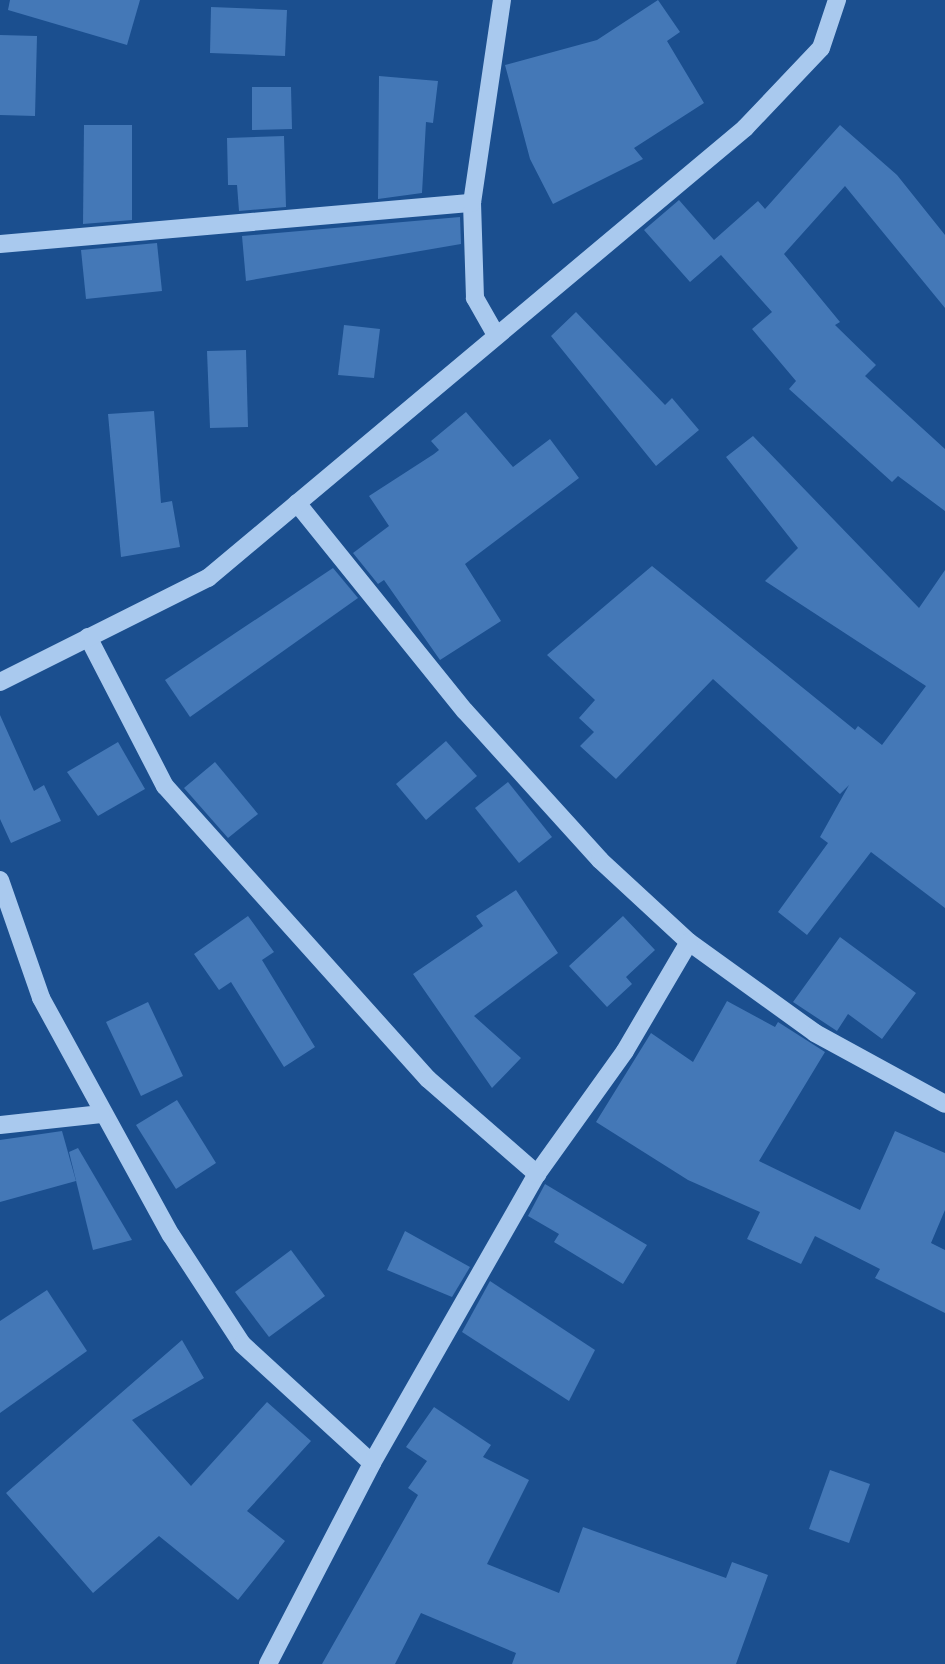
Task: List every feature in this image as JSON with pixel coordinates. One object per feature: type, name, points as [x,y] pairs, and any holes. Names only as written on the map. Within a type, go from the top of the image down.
[{"type":"street","points":[[496,336],[475,298],[472,202],[502,0]]},
{"type":"street","points":[[0,682],[208,578],[745,128],[822,48],[837,0]]},
{"type":"street","points":[[0,244],[472,202]]},
{"type":"street","points":[[298,503],[465,711],[600,860],[689,942],[815,1034],[945,1104]]},
{"type":"street","points":[[88,637],[165,786],[428,1079],[537,1174]]},
{"type":"street","points":[[0,880],[41,998],[100,1114],[242,1344],[372,1463]]},
{"type":"street","points":[[268,1664],[372,1463],[537,1174],[625,1052],[689,942]]},
{"type":"street","points":[[0,1125],[100,1114]]},
{"type":"building","points":[[10,0],[140,0],[127,45],[8,10]]},
{"type":"building","points":[[658,0],[680,32],[667,41],[704,103],[634,148],[643,159],[553,204],[530,159],[505,65],[597,40]]},
{"type":"building","points":[[211,7],[287,10],[285,56],[210,53]]},
{"type":"building","points":[[0,35],[37,36],[35,116],[0,115]]},
{"type":"building","points":[[379,76],[438,81],[433,123],[426,122],[422,193],[378,199]]},
{"type":"building","points":[[252,87],[291,87],[292,129],[252,130]]},
{"type":"building","points":[[84,125],[132,125],[132,220],[83,224]]},
{"type":"building","points":[[840,125],[897,175],[945,235],[945,308],[845,186],[784,254],[840,322],[835,325],[876,365],[865,376],[945,449],[945,511],[898,476],[892,482],[789,389],[796,381],[752,329],[772,312],[721,255],[690,282],[644,230],[679,200],[714,240],[758,201],[765,209]]},
{"type":"building","points":[[284,136],[286,207],[239,211],[237,185],[228,185],[227,138]]},
{"type":"building","points":[[460,217],[461,244],[246,281],[242,236]]},
{"type":"building","points":[[157,243],[162,291],[86,299],[81,250]]},
{"type":"building","points":[[576,312],[665,405],[672,398],[699,430],[656,466],[551,336]]},
{"type":"building","points":[[344,325],[380,329],[374,378],[338,375]]},
{"type":"building","points":[[246,350],[248,427],[210,428],[207,351]]},
{"type":"building","points":[[154,411],[161,503],[172,501],[180,547],[121,557],[108,414]]},
{"type":"building","points":[[466,412],[513,467],[550,439],[579,478],[465,564],[501,621],[440,660],[384,580],[378,584],[353,553],[389,526],[369,496],[439,450],[431,441]]},
{"type":"building","points":[[753,436],[919,608],[945,570],[945,908],[871,852],[807,935],[778,912],[828,843],[820,837],[849,785],[840,794],[713,679],[616,779],[580,746],[594,732],[579,718],[595,700],[547,655],[652,566],[855,730],[858,726],[882,745],[926,686],[765,581],[798,548],[726,457]]},
{"type":"building","points":[[333,568],[358,598],[190,717],[165,680]]},
{"type":"building","points":[[0,715],[34,791],[44,785],[61,821],[11,843],[0,819]]},
{"type":"building","points":[[446,741],[477,776],[426,820],[396,784]]},
{"type":"building","points":[[118,742],[145,789],[98,816],[67,772]]},
{"type":"building","points":[[215,762],[258,814],[228,838],[184,788]]},
{"type":"building","points":[[508,782],[552,837],[519,863],[475,808]]},
{"type":"building","points":[[516,890],[558,953],[474,1016],[521,1058],[492,1088],[413,974],[483,926],[476,916]]},
{"type":"building","points":[[248,916],[274,952],[262,960],[315,1047],[284,1067],[231,982],[219,990],[194,954]]},
{"type":"building","points":[[623,916],[655,950],[626,977],[632,984],[607,1007],[569,966]]},
{"type":"building","points":[[840,937],[916,993],[882,1039],[848,1014],[837,1031],[793,1002]]},
{"type":"building","points":[[727,1001],[775,1027],[778,1022],[825,1052],[759,1161],[860,1210],[895,1131],[945,1153],[945,1210],[931,1243],[945,1250],[945,1313],[875,1278],[880,1269],[815,1236],[801,1264],[747,1239],[760,1212],[688,1180],[596,1122],[651,1033],[693,1062]]},
{"type":"building","points":[[148,1002],[183,1076],[141,1096],[106,1022]]},
{"type":"building","points":[[177,1100],[216,1163],[176,1189],[136,1125]]},
{"type":"building","points":[[62,1131],[76,1181],[0,1202],[0,1140]]},
{"type":"building","points":[[78,1148],[132,1240],[93,1250],[69,1152]]},
{"type":"building","points":[[545,1184],[647,1245],[623,1284],[554,1242],[559,1234],[528,1216]]},
{"type":"building","points":[[405,1231],[470,1267],[452,1297],[387,1270]]},
{"type":"building","points":[[291,1250],[325,1296],[269,1337],[235,1292]]},
{"type":"building","points":[[490,1281],[595,1350],[569,1401],[462,1332]]},
{"type":"building","points":[[47,1290],[87,1351],[0,1413],[0,1321]]},
{"type":"building","points":[[182,1340],[204,1378],[132,1420],[191,1486],[267,1402],[311,1441],[247,1511],[285,1541],[238,1600],[159,1536],[93,1593],[6,1493]]},
{"type":"building","points":[[434,1407],[491,1445],[483,1457],[529,1480],[487,1564],[559,1593],[583,1527],[726,1578],[732,1562],[768,1575],[736,1664],[512,1664],[516,1653],[421,1613],[395,1664],[322,1664],[418,1495],[408,1488],[427,1461],[406,1447]]},
{"type":"building","points":[[830,1470],[870,1484],[849,1543],[809,1529]]}]
